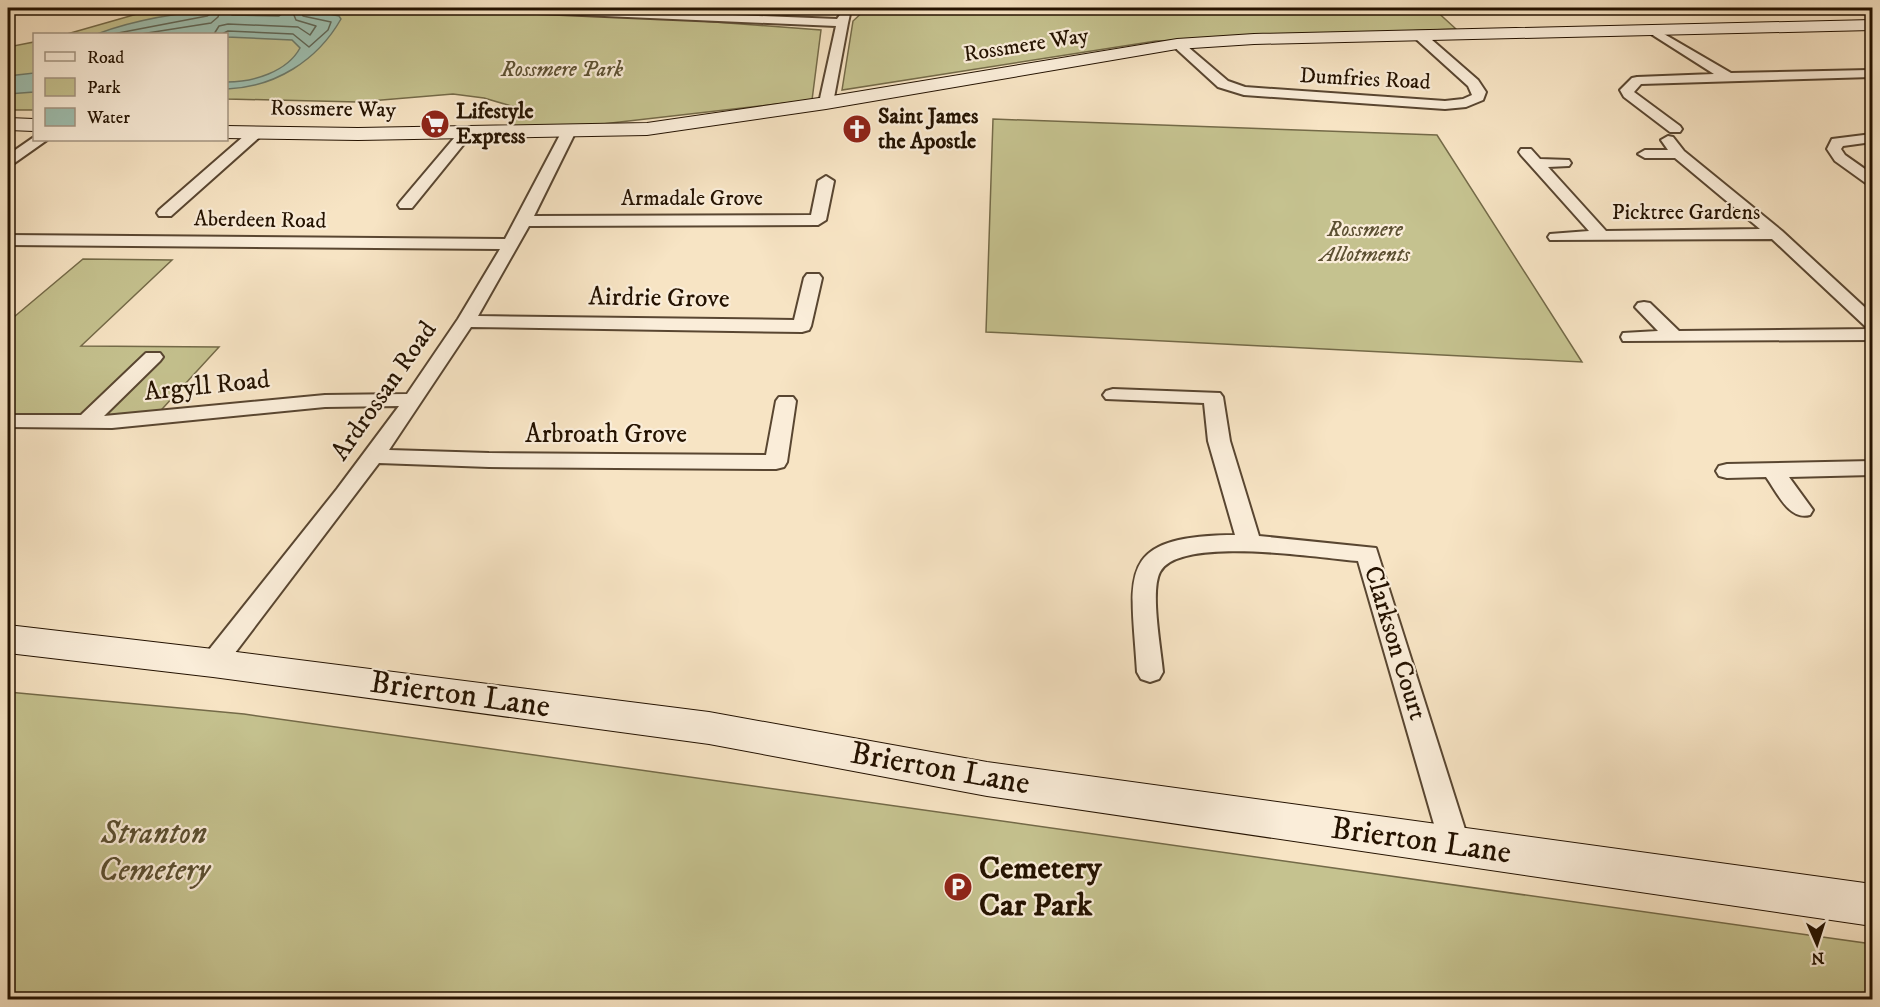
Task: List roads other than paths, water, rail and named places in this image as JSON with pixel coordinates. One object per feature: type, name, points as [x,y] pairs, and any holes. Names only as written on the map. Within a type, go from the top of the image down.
[{"type":"street","points":[[489,8],[609,10],[745,21],[842,23]]},
{"type":"street","points":[[745,21],[764,8]]},
{"type":"street","points":[[826,103],[842,23],[845,14],[851,8]]},
{"type":"street","points":[[1869,8],[1872,14]]},
{"type":"street","name":"Rossmere Way","points":[[228,132],[465,134],[646,129],[826,103],[1177,44],[1254,39],[1872,25]]},
{"type":"street","points":[[1652,30],[1726,76]]},
{"type":"street","name":"Dumfries Road","points":[[1177,44],[1223,84],[1244,92],[1445,105],[1466,103],[1478,97],[1479,92],[1473,84],[1420,36]]},
{"type":"street","points":[[1869,74],[1643,79],[1632,84],[1627,90],[1671,135],[1679,154],[1776,234],[1872,324]]},
{"type":"street","points":[[8,124],[33,125]]},
{"type":"street","name":"Ardrossan Road","points":[[213,663],[374,456],[466,321],[525,221],[569,131]]},
{"type":"street","points":[[165,213],[257,132]]},
{"type":"street","points":[[406,205],[465,134]]},
{"type":"street","points":[[1872,138],[1837,142],[1834,149],[1840,158],[1872,181]]},
{"type":"street","points":[[8,161],[38,141]]},
{"type":"street","points":[[1645,154],[1679,154]]},
{"type":"street","name":"Picktree Gardens","points":[[1564,164],[1531,158],[1602,236],[1776,234]]},
{"type":"street","name":"Armadale Grove","points":[[525,221],[818,220],[826,181]]},
{"type":"street","points":[[1556,237],[1602,236]]},
{"type":"street","name":"Aberdeen Road","points":[[8,240],[512,244]]},
{"type":"street","name":"Airdrie Grove","points":[[466,321],[802,326],[813,278]]},
{"type":"street","points":[[1644,307],[1675,337]]},
{"type":"street","points":[[1630,337],[1872,335]]},
{"type":"street","points":[[85,423],[153,357]]},
{"type":"street","points":[[1113,395],[1213,397],[1219,441],[1250,545]]},
{"type":"street","name":"Argyll Road","points":[[8,421],[85,423],[162,419],[325,401],[412,400]]},
{"type":"street","name":"Arbroath Grove","points":[[374,456],[489,460],[776,462],[786,401]]},
{"type":"street","points":[[1727,471],[1872,468]]},
{"type":"street","points":[[1772,470],[1802,510]]},
{"type":"street","name":"Clarkson Court","points":[[1150,672],[1144,589],[1150,567],[1161,555],[1186,546],[1250,545],[1368,554],[1455,845]]},
{"type":"street","name":"Brierton Lane","points":[[8,639],[213,663],[709,728],[987,779],[1872,905]]},
{"type":"water","points":[[238,8],[314,11],[339,16],[341,19],[320,47],[293,69],[262,83],[228,89],[228,82],[258,78],[278,69],[287,63],[300,48],[292,40],[228,37],[228,33],[100,33],[131,23],[202,11]]},
{"type":"water","points":[[33,73],[33,92],[8,94],[8,76]]},
{"type":"place","name":"Lifestyle Express","points":[[435,124]]},
{"type":"place","name":"Saint James the Apostle","points":[[857,129]]},
{"type":"place","name":"Cemetery Car Park","points":[[958,887]]},
{"type":"park label","name":"Rossmere Park","points":[[562,69]]},
{"type":"park label","name":"Rossmere Allotments","points":[[1365,242]]},
{"type":"park label","name":"Stranton Cemetery","points":[[154,852]]}]
